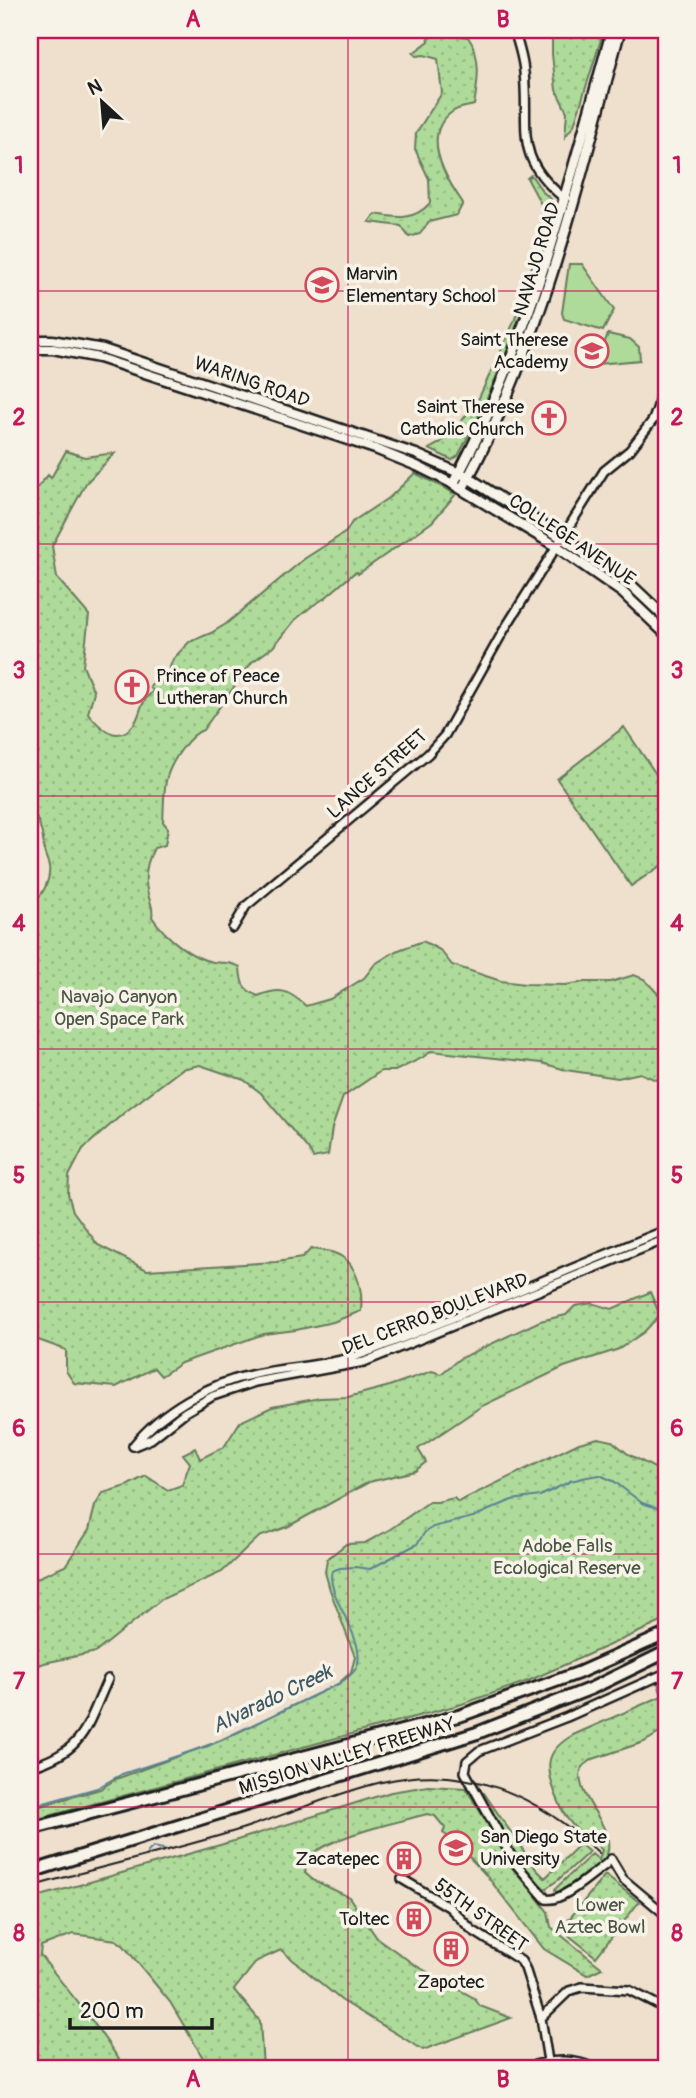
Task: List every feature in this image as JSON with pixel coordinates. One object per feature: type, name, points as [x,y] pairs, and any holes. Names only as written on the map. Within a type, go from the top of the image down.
[{"type":"highway","name":"MISSION VALLEY FREEWAY","points":[[30,1829],[462,1715],[579,1673],[664,1635]]},
{"type":"highway","name":"MISSION VALLEY FREEWAY","points":[[30,1872],[477,1733],[592,1688],[666,1652]]},
{"type":"main road","name":"NAVAJO ROAD","points":[[550,264],[564,198],[612,30]]},
{"type":"main road","name":"NAVAJO ROAD","points":[[457,486],[493,429],[524,355],[620,30]]},
{"type":"main road","name":"WARING ROAD","points":[[30,340],[52,340],[103,349],[378,441],[463,475]]},
{"type":"main road","name":"WARING ROAD","points":[[30,349],[52,349],[99,358],[376,449],[457,486]]},
{"type":"main road","name":"COLLEGE AVENUE","points":[[463,475],[630,584],[666,618]]},
{"type":"main road","name":"COLLEGE AVENUE","points":[[457,486],[556,546],[622,592],[666,634]]},
{"type":"street","points":[[514,30],[524,70],[528,152],[538,174],[564,198]]},
{"type":"street","name":"LANCE STREET","points":[[233,928],[246,906],[439,742],[503,630],[604,471],[630,450],[653,421],[666,364]]},
{"type":"street","name":"DEL CERRO BOULEVARD","points":[[666,1230],[361,1354],[253,1374],[210,1389],[162,1418],[133,1446],[151,1439],[185,1412],[213,1396],[255,1382],[364,1362],[666,1239]]},
{"type":"street","points":[[666,1673],[567,1717],[479,1751],[467,1761],[465,1772],[515,1863],[546,1899],[552,1901],[561,1897],[606,1866],[611,1859],[623,1879],[666,1915]]},
{"type":"street","points":[[30,1767],[57,1758],[71,1749],[79,1739],[108,1679]]},
{"type":"street","name":"55TH STREET","points":[[402,1879],[449,1907],[472,1930],[518,1958],[525,1968],[541,2018],[548,2061]]},
{"type":"street","points":[[541,2018],[569,1991],[582,1987],[629,1990],[666,2009]]},
{"type":"street","points":[[525,2068],[548,2061],[575,2062],[594,2068]]},
{"type":"green space","points":[[427,30],[468,37],[475,52],[478,78],[474,105],[452,112],[438,133],[439,157],[463,203],[457,215],[429,222],[420,234],[409,237],[401,226],[369,222],[375,214],[405,217],[418,213],[430,203],[429,179],[415,149],[416,133],[442,93],[438,59],[416,56],[413,53],[429,41]]},
{"type":"green space","points":[[555,30],[604,30],[574,125],[565,137],[567,112],[556,90],[552,54],[552,35]]},
{"type":"green space","points":[[531,175],[551,199],[552,207],[544,239],[501,366],[474,426],[458,456],[452,460],[429,449],[452,433],[478,400],[514,322],[535,257],[542,206],[527,178]]},
{"type":"green space","points":[[569,264],[582,264],[614,310],[603,331],[564,319],[562,313]]},
{"type":"green space","points":[[608,334],[630,339],[639,347],[640,360],[596,364]]},
{"type":"green space","name":"Navajo Canyon Open Space Park","points":[[66,451],[85,457],[115,453],[86,483],[52,546],[57,578],[89,615],[83,666],[94,692],[88,713],[97,724],[115,734],[121,734],[134,724],[145,700],[153,691],[150,687],[153,683],[160,684],[173,659],[189,642],[226,624],[304,559],[346,532],[352,522],[391,496],[415,473],[456,494],[432,522],[358,574],[354,573],[295,620],[273,647],[252,662],[203,730],[192,737],[176,757],[165,788],[163,822],[168,828],[165,845],[154,848],[146,876],[152,917],[171,939],[204,960],[240,967],[243,985],[258,996],[284,992],[306,1006],[330,999],[364,978],[375,964],[396,951],[423,941],[440,950],[452,965],[501,981],[566,985],[611,982],[634,975],[644,979],[666,999],[666,1077],[656,1080],[640,1073],[618,1078],[566,1070],[542,1063],[431,1051],[395,1071],[381,1071],[343,1097],[332,1128],[328,1155],[313,1158],[261,1093],[244,1080],[200,1065],[182,1069],[125,1112],[83,1149],[69,1176],[68,1194],[73,1211],[98,1245],[147,1270],[276,1262],[302,1258],[311,1249],[328,1251],[342,1257],[353,1269],[361,1294],[361,1311],[333,1322],[264,1334],[181,1363],[161,1376],[154,1368],[116,1387],[74,1383],[66,1371],[66,1350],[30,1337],[30,905],[42,893],[49,871],[43,837],[30,806],[30,491],[38,487],[48,475],[51,478]]},
{"type":"green space","points":[[624,727],[666,789],[666,862],[631,886],[557,779]]},
{"type":"green space","points":[[650,1292],[660,1315],[644,1332],[619,1349],[564,1367],[482,1406],[418,1449],[426,1462],[415,1471],[369,1482],[287,1527],[259,1537],[222,1572],[162,1599],[96,1652],[44,1663],[30,1669],[30,1584],[39,1577],[65,1566],[89,1530],[95,1506],[103,1493],[146,1476],[168,1490],[182,1485],[190,1463],[183,1454],[195,1448],[200,1459],[224,1447],[240,1422],[272,1407],[320,1398],[348,1397],[432,1371],[441,1374],[459,1359],[540,1321],[566,1315],[575,1306],[592,1303],[612,1309]]},
{"type":"green space","name":"Adobe Falls Ecological Reserve","points":[[598,1438],[612,1441],[628,1454],[666,1474],[666,1620],[528,1681],[462,1704],[30,1821],[30,1809],[100,1789],[116,1779],[222,1740],[338,1684],[351,1672],[355,1657],[330,1590],[325,1572],[327,1559],[346,1544],[365,1543],[389,1530],[429,1502],[454,1498],[458,1502],[579,1443]]},
{"type":"green space","points":[[666,1679],[666,1729],[644,1742],[593,1759],[582,1767],[580,1778],[583,1790],[603,1825],[608,1849],[604,1860],[595,1870],[556,1893],[555,1889],[592,1854],[599,1860],[602,1850],[577,1830],[564,1813],[550,1776],[552,1753],[573,1735],[662,1696],[658,1683]]},
{"type":"green space","points":[[428,1786],[466,1788],[512,1865],[548,1912],[551,1927],[602,1968],[587,1975],[544,1949],[486,1875],[443,1833],[445,1828],[435,1816],[427,1814],[365,1830],[335,1841],[308,1856],[305,1873],[313,1880],[349,1897],[377,1938],[415,1965],[474,1998],[480,2006],[511,2018],[423,2050],[341,2000],[281,1950],[257,1961],[234,1990],[260,2021],[263,2068],[209,2068],[170,2002],[124,1946],[116,1940],[73,1934],[41,1946],[40,1955],[91,2019],[125,2068],[30,2068],[30,1899],[234,1841],[391,1792]]},
{"type":"green space","points":[[484,1793],[545,1878],[580,1844],[589,1852],[545,1889],[534,1880],[508,1845],[480,1794]]},
{"type":"green space","name":"Lower Aztec Bowl","points":[[605,1875],[639,1902],[596,1957],[561,1929]]},
{"type":"waterway","name":"Alvarado Creek","points":[[30,1807],[97,1788],[122,1774],[208,1746],[347,1678],[355,1670],[359,1659],[353,1634],[331,1581],[332,1571],[355,1567],[370,1569],[417,1544],[425,1532],[433,1527],[473,1517],[512,1500],[540,1496],[571,1481],[587,1477],[600,1475],[615,1482],[642,1503],[657,1508],[666,1517]]},
{"type":"waterway","points":[[147,1853],[153,1847],[163,1849]]},
{"type":"tram line","points":[[30,1887],[235,1831],[363,1787],[414,1777],[444,1777],[500,1789],[551,1815],[599,1853]]},
{"type":"place","name":"Marvin Elementary School","points":[[322,285]]},
{"type":"place","name":"Saint Therese Academy","points":[[592,351]]},
{"type":"place","name":"Saint Therese Catholic Church","points":[[549,418]]},
{"type":"place","name":"Prince of Peace Lutheran Church","points":[[132,687]]},
{"type":"place","name":"San Diego State University","points":[[456,1848]]},
{"type":"place","name":"Zacatepec","points":[[404,1859]]},
{"type":"place","name":"Toltec","points":[[414,1919]]},
{"type":"place","name":"Zapotec","points":[[451,1949]]}]
